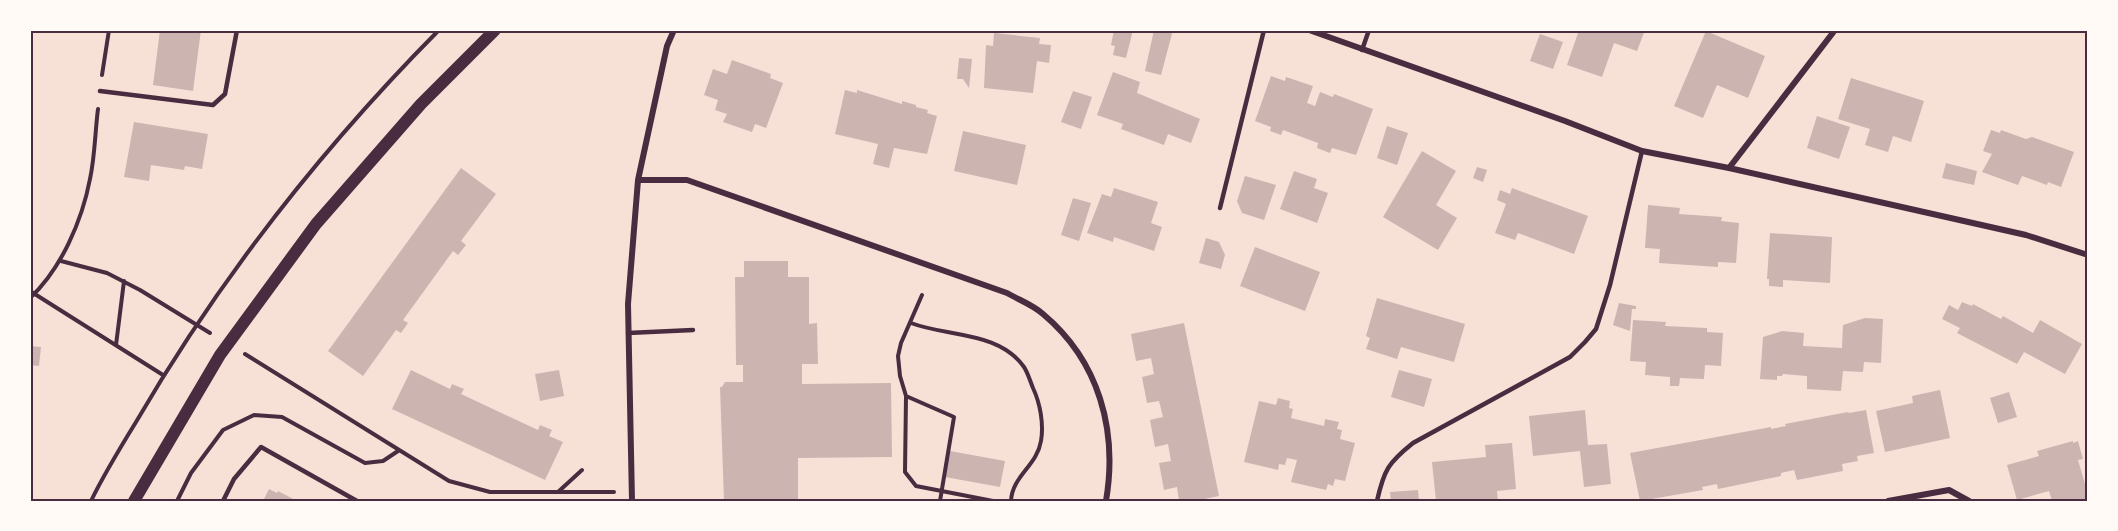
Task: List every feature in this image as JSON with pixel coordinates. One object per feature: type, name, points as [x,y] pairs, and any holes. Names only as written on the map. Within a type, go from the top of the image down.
[{"type":"main road","points":[[134,501],[220,355],[316,224],[421,104],[495,30]]},
{"type":"street","points":[[632,501],[628,304],[638,180],[667,46],[674,30]]},
{"type":"street","points":[[1309,30],[1565,121],[1642,151],[1729,168],[2026,236],[2088,255]]},
{"type":"street","points":[[1729,168],[1835,30]]},
{"type":"street","points":[[638,180],[687,180],[1007,293],[1041,312],[1068,337],[1089,371],[1103,407],[1109,434],[1109,482],[1106,501]]},
{"type":"street","points":[[1888,501],[1949,490],[1970,501]]},
{"type":"lane","points":[[100,92],[213,105],[225,94],[237,30]]},
{"type":"lane","points":[[1220,208],[1263,30]]},
{"type":"lane","points":[[1362,50],[1369,30]]},
{"type":"lane","points":[[1377,501],[1383,474],[1397,456],[1413,443],[1570,357],[1596,328],[1610,285],[1642,151]]},
{"type":"lane","points":[[628,333],[693,330]]},
{"type":"lane","points":[[223,501],[234,479],[261,447],[357,501]]},
{"type":"path","points":[[30,298],[61,261],[76,226],[90,179],[109,30]]},
{"type":"path","points":[[91,501],[187,337],[263,229],[337,139],[439,30]]},
{"type":"path","points":[[61,261],[107,273],[140,290]]},
{"type":"path","points":[[116,345],[124,281]]},
{"type":"path","points":[[30,291],[163,375]]},
{"type":"path","points":[[922,295],[901,343],[898,356],[900,376],[906,396],[905,472],[916,486],[993,501]]},
{"type":"path","points":[[911,323],[923,328],[991,343],[1006,349],[1024,366],[1036,395],[1042,421],[1041,442],[1034,460],[1018,478],[1011,491],[1011,501]]},
{"type":"path","points":[[294,384],[449,482],[490,492],[618,492]]},
{"type":"path","points":[[906,396],[954,417],[940,501]]},
{"type":"path","points":[[557,492],[582,470]]},
{"type":"building","points":[[160,30],[201,30],[193,91],[153,85]]},
{"type":"building","points":[[1114,30],[1133,30],[1126,58],[1113,55],[1115,46],[1111,45]]},
{"type":"building","points":[[1154,30],[1173,30],[1161,75],[1145,71]]},
{"type":"building","points":[[1579,30],[1645,30],[1637,51],[1614,43],[1602,77],[1567,65]]},
{"type":"building","points":[[1706,31],[1765,56],[1748,98],[1717,85],[1703,118],[1674,106]]},
{"type":"building","points":[[994,33],[1040,38],[1039,44],[1051,45],[1049,63],[1037,61],[1033,93],[984,88],[986,45],[993,46]]},
{"type":"building","points":[[1540,34],[1563,42],[1553,69],[1530,61]]},
{"type":"building","points":[[959,58],[972,59],[969,88],[963,79],[957,79]]},
{"type":"building","points":[[732,60],[771,74],[770,78],[783,83],[766,128],[755,124],[752,132],[723,122],[727,114],[715,110],[718,100],[704,95],[713,69],[727,74]]},
{"type":"building","points":[[1113,72],[1140,82],[1137,93],[1200,119],[1191,143],[1168,134],[1164,145],[1121,129],[1123,124],[1097,115]]},
{"type":"building","points":[[1271,76],[1285,81],[1286,77],[1313,86],[1307,103],[1315,106],[1320,92],[1333,97],[1334,94],[1373,109],[1356,155],[1332,148],[1330,153],[1317,148],[1318,143],[1283,130],[1281,135],[1270,131],[1271,127],[1255,121]]},
{"type":"building","points":[[1851,78],[1924,101],[1911,142],[1893,136],[1888,152],[1865,145],[1870,129],[1838,119]]},
{"type":"building","points":[[845,90],[857,93],[857,90],[902,104],[902,101],[928,110],[927,113],[937,116],[927,154],[894,148],[889,168],[873,164],[878,144],[835,134]]},
{"type":"building","points":[[1073,91],[1092,97],[1081,129],[1061,122]]},
{"type":"building","points":[[1817,116],[1850,127],[1839,159],[1807,148]]},
{"type":"building","points":[[134,122],[208,134],[202,169],[185,166],[184,170],[151,165],[149,181],[124,177]]},
{"type":"building","points":[[1387,126],[1408,133],[1397,165],[1377,158]]},
{"type":"building","points":[[1991,130],[2000,133],[2001,130],[2026,139],[2032,137],[2074,152],[2061,187],[2048,182],[2047,185],[2022,176],[2018,185],[1982,172],[1992,154],[1983,151]]},
{"type":"building","points":[[963,131],[1026,145],[1017,185],[954,171]]},
{"type":"building","points":[[1422,151],[1456,171],[1436,205],[1457,218],[1438,250],[1383,217]]},
{"type":"building","points":[[1946,163],[1977,171],[1974,185],[1942,178]]},
{"type":"building","points":[[1477,167],[1487,170],[1483,182],[1473,178]]},
{"type":"building","points":[[461,168],[496,194],[461,241],[466,245],[458,255],[453,251],[403,320],[408,323],[401,333],[396,330],[363,376],[328,351]]},
{"type":"building","points":[[1294,171],[1317,179],[1314,188],[1328,193],[1317,223],[1280,209]]},
{"type":"building","points":[[1245,176],[1276,185],[1264,220],[1242,213],[1237,201]]},
{"type":"building","points":[[1114,188],[1158,202],[1151,223],[1162,227],[1154,251],[1114,237],[1113,242],[1087,233],[1102,194],[1111,197]]},
{"type":"building","points":[[1512,188],[1588,216],[1574,254],[1518,233],[1515,240],[1495,233],[1506,204],[1497,200],[1500,190],[1510,194]]},
{"type":"building","points":[[1073,198],[1091,203],[1079,241],[1061,235]]},
{"type":"building","points":[[1648,205],[1680,208],[1679,214],[1722,217],[1721,221],[1739,223],[1736,263],[1718,262],[1718,267],[1659,263],[1660,249],[1645,248]]},
{"type":"building","points":[[1770,233],[1832,237],[1830,283],[1783,280],[1783,287],[1769,286],[1769,279],[1767,279]]},
{"type":"building","points":[[1206,238],[1219,242],[1225,255],[1221,269],[1199,263]]},
{"type":"building","points":[[1255,247],[1320,272],[1305,311],[1240,286]]},
{"type":"building","points":[[744,261],[788,261],[788,277],[809,277],[809,324],[817,323],[818,364],[802,364],[802,384],[891,383],[892,457],[798,458],[798,501],[724,501],[720,387],[725,382],[743,382],[743,365],[736,365],[735,277],[744,277]]},
{"type":"building","points":[[1377,298],[1465,324],[1454,362],[1401,347],[1397,359],[1366,349],[1370,338],[1366,336]]},
{"type":"building","points":[[1962,302],[1972,306],[1973,304],[2001,319],[2003,316],[2033,333],[2040,320],[2082,344],[2065,374],[2024,352],[2017,364],[1957,333],[1960,328],[1942,319],[1949,305],[1958,310]]},
{"type":"building","points":[[1619,303],[1636,306],[1636,309],[1632,309],[1630,331],[1613,325]]},
{"type":"building","points":[[1865,318],[1883,319],[1881,363],[1864,362],[1863,372],[1843,371],[1841,391],[1807,389],[1807,376],[1783,374],[1777,376],[1777,380],[1760,379],[1763,337],[1782,331],[1804,333],[1803,346],[1842,348],[1843,325]]},
{"type":"building","points":[[1633,320],[1666,322],[1665,326],[1707,328],[1707,332],[1723,333],[1721,366],[1705,365],[1704,379],[1680,378],[1679,386],[1670,386],[1670,377],[1645,375],[1646,362],[1630,361]]},
{"type":"building","points":[[1184,323],[1219,496],[1195,501],[1179,501],[1177,487],[1164,490],[1159,463],[1171,461],[1168,444],[1155,447],[1150,420],[1163,417],[1159,401],[1147,403],[1142,377],[1154,374],[1151,358],[1136,361],[1131,334]]},
{"type":"building","points":[[30,346],[41,347],[39,366],[30,365]]},
{"type":"building","points":[[411,370],[450,389],[452,384],[464,389],[461,394],[538,430],[540,425],[552,430],[549,436],[563,442],[545,480],[392,409]]},
{"type":"building","points":[[559,370],[564,396],[540,401],[535,374]]},
{"type":"building","points":[[1399,370],[1432,379],[1424,407],[1391,397]]},
{"type":"building","points":[[1940,390],[1950,438],[1885,452],[1876,411],[1913,403],[1912,396]]},
{"type":"building","points":[[2009,392],[2017,417],[1998,423],[1990,398]]},
{"type":"building","points":[[1278,398],[1290,401],[1289,408],[1293,409],[1291,418],[1324,426],[1325,419],[1339,422],[1337,429],[1342,430],[1340,439],[1355,443],[1345,481],[1335,479],[1333,486],[1328,484],[1326,490],[1291,482],[1297,460],[1287,458],[1285,465],[1279,464],[1278,470],[1244,462],[1259,401],[1276,405]]},
{"type":"building","points":[[1585,410],[1588,445],[1607,444],[1611,484],[1584,487],[1580,451],[1533,456],[1529,416]]},
{"type":"building","points":[[1866,410],[1874,453],[1857,456],[1858,461],[1842,464],[1843,471],[1797,480],[1794,470],[1781,473],[1781,476],[1718,489],[1717,484],[1702,487],[1703,490],[1640,501],[1630,453]]},
{"type":"building","points":[[2073,441],[2073,443],[2078,441],[2083,459],[2078,460],[2088,501],[2052,501],[2049,491],[2017,500],[2007,465],[2039,456],[2037,451]]},
{"type":"building","points":[[1512,443],[1516,489],[1497,491],[1498,501],[1436,501],[1432,462],[1486,457],[1485,445]]},
{"type":"building","points":[[950,451],[1005,461],[1000,487],[945,477]]},
{"type":"building","points":[[269,489],[277,493],[278,491],[297,501],[263,501]]},
{"type":"building","points":[[1418,490],[1419,501],[1391,501],[1390,492]]}]
